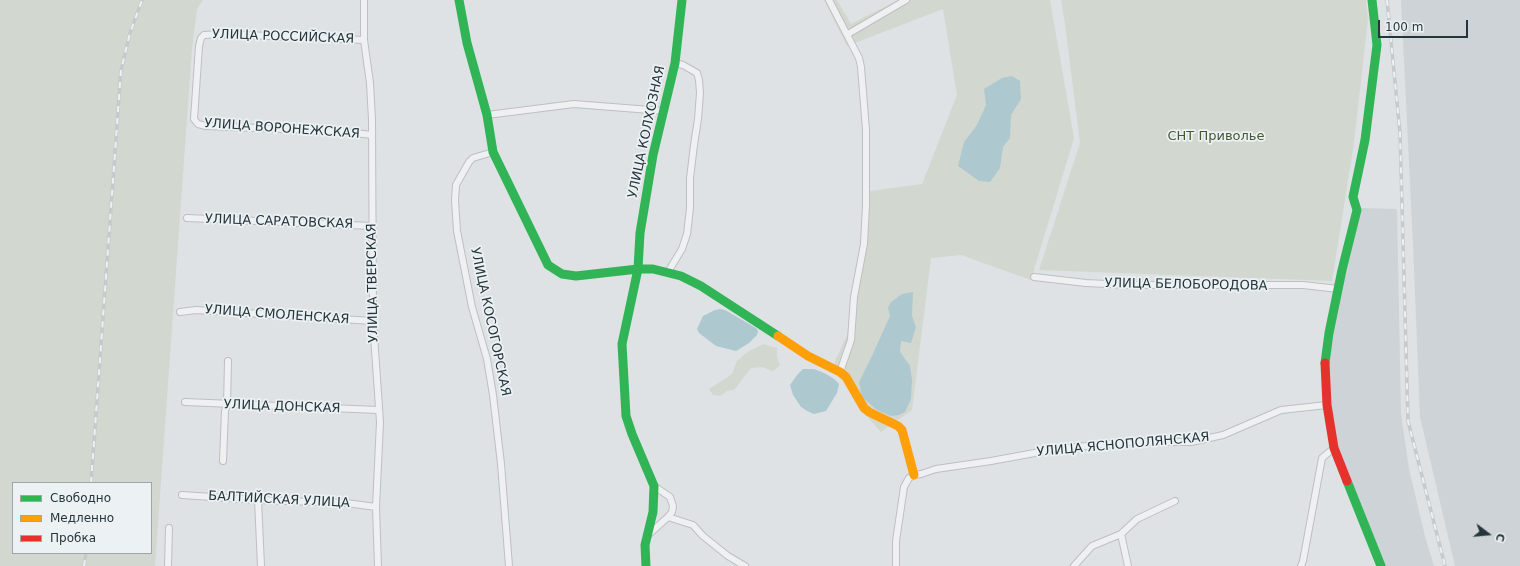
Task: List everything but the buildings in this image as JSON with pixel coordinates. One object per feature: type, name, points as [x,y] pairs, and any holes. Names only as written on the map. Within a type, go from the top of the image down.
[{"type":"street","name":"УЛИЦА ТВЕРСКАЯ","points":[[364,0],[364,40],[370,82],[372,135],[373,321],[380,422],[376,507],[378,566]]},
{"type":"street","points":[[459,0],[467,43],[487,115],[494,152],[546,263],[558,272],[565,275],[576,276],[638,269],[653,269],[681,276],[701,286],[808,356],[840,372],[846,377],[866,410],[898,426],[902,430],[914,475],[907,480],[904,487],[896,541],[896,566]]},
{"type":"street","name":"УЛИЦА КОЛХОЗНАЯ","points":[[654,486],[626,416],[622,344],[638,269],[640,228],[653,155],[675,63],[682,0]]},
{"type":"street","points":[[829,0],[848,34],[859,58],[866,130],[867,194],[864,244],[854,297],[851,340],[840,372]]},
{"type":"street","points":[[848,34],[906,0]]},
{"type":"street","points":[[1372,0],[1377,45],[1365,140],[1353,197],[1357,210],[1338,289],[1326,349],[1328,405],[1334,448],[1381,566]]},
{"type":"street","name":"УЛИЦА РОССИЙСКАЯ","points":[[194,118],[199,46],[202,37],[205,34],[364,40]]},
{"type":"street","points":[[668,272],[682,249],[687,234],[690,208],[690,178],[700,93],[700,80],[697,73],[683,65],[675,63]]},
{"type":"street","points":[[487,115],[574,104],[663,111]]},
{"type":"street","name":"УЛИЦА ВОРОНЕЖСКАЯ","points":[[194,118],[196,123],[204,126],[337,131],[372,135]]},
{"type":"street","name":"УЛИЦА КОСОГОРСКАЯ","points":[[494,152],[473,158],[469,162],[456,185],[455,200],[457,231],[472,307],[487,359],[493,395],[501,464],[509,566]]},
{"type":"street","name":"УЛИЦА САРАТОВСКАЯ","points":[[187,218],[372,226]]},
{"type":"street","name":"УЛИЦА БЕЛОБОРОДОВА","points":[[1034,277],[1086,283],[1128,285],[1303,285],[1338,289]]},
{"type":"street","name":"УЛИЦА СМОЛЕНСКАЯ","points":[[180,312],[196,310],[373,321]]},
{"type":"street","points":[[223,461],[228,361]]},
{"type":"street","name":"УЛИЦА ДОНСКАЯ","points":[[185,402],[227,405],[378,410]]},
{"type":"street","name":"УЛИЦА ЯСНОПОЛЯНСКАЯ","points":[[914,475],[936,469],[1050,450],[1128,442],[1191,442],[1223,435],[1281,410],[1328,405]]},
{"type":"street","points":[[1301,566],[1322,458],[1334,448]]},
{"type":"street","points":[[646,538],[669,518],[675,499],[654,486],[653,512],[646,538],[644,551],[646,566]]},
{"type":"street","name":"БАЛТИЙСКАЯ УЛИЦА","points":[[182,495],[258,500],[346,503],[376,507]]},
{"type":"street","points":[[258,500],[261,566]]},
{"type":"street","points":[[1074,566],[1092,546],[1121,534],[1137,519],[1175,500]]},
{"type":"street","points":[[669,518],[693,525],[703,536],[728,556],[745,566]]},
{"type":"street","points":[[168,566],[169,528]]},
{"type":"street","points":[[1121,534],[1128,566]]},
{"type":"shaded area","points":[[1401,0],[1520,0],[1520,566],[1455,566],[1420,417]]},
{"type":"shaded area","points":[[1362,208],[1397,209],[1401,414],[1409,469],[1426,540],[1434,566],[1385,566],[1338,449],[1329,403],[1328,360],[1331,332]]},
{"type":"green space","points":[[0,0],[203,0],[197,9],[192,49],[155,566],[0,566]]},
{"type":"green space","points":[[824,0],[837,0],[851,24],[898,0],[1050,0],[1074,138],[1031,280],[961,255],[931,258],[912,410],[881,432],[863,412],[848,374],[835,374],[835,361],[847,335],[862,232],[863,192],[922,184],[957,95],[943,9],[847,46]]},
{"type":"green space","name":"СНТ Приволье","points":[[1061,0],[1366,0],[1368,19],[1354,143],[1332,281],[1039,270],[1080,143]]},
{"type":"green space","points":[[763,344],[777,348],[777,357],[780,365],[773,371],[762,367],[751,368],[734,390],[727,391],[720,396],[713,395],[709,389],[732,374],[737,361],[746,353]]},
{"type":"water","points":[[1012,76],[1020,81],[1021,99],[1011,115],[1010,138],[1003,147],[1000,168],[990,182],[979,181],[958,166],[964,142],[977,125],[986,105],[984,89],[1002,78]]},
{"type":"water","points":[[913,292],[912,316],[916,327],[911,343],[901,341],[900,352],[910,366],[912,380],[911,399],[905,412],[899,415],[891,416],[877,410],[862,397],[859,382],[890,316],[888,308],[891,302],[902,294]]},
{"type":"water","points":[[720,309],[725,310],[756,328],[758,331],[757,335],[749,343],[736,351],[716,346],[699,333],[697,329],[703,316]]},
{"type":"water","points":[[803,369],[814,369],[824,373],[833,378],[839,384],[837,393],[826,411],[814,414],[807,411],[801,407],[793,395],[790,385]]},
{"type":"railway","points":[[91,482],[121,70],[130,33],[142,0]]},
{"type":"railway","points":[[1387,0],[1400,133],[1408,421],[1445,566]]},
{"type":"railway","points":[[84,566],[86,554]]},
{"type":"traffic: fast","points":[[459,0],[467,43],[487,115],[493,152],[548,265],[562,274],[576,276],[638,269],[653,269],[681,276],[701,286],[778,336]]},
{"type":"traffic: fast","points":[[646,566],[645,545],[653,512],[654,486],[626,416],[622,344],[638,269],[640,233],[653,155],[675,63],[682,0]]},
{"type":"traffic: fast","points":[[1325,363],[1329,333],[1342,270],[1357,210],[1353,197],[1365,140],[1377,45],[1372,0]]},
{"type":"traffic: fast","points":[[1347,481],[1381,566]]},
{"type":"traffic: slow","points":[[778,336],[808,356],[840,372],[846,377],[864,408],[898,426],[902,430],[914,475]]},
{"type":"traffic: jam","points":[[1325,363],[1327,405],[1334,448],[1347,481]]}]
